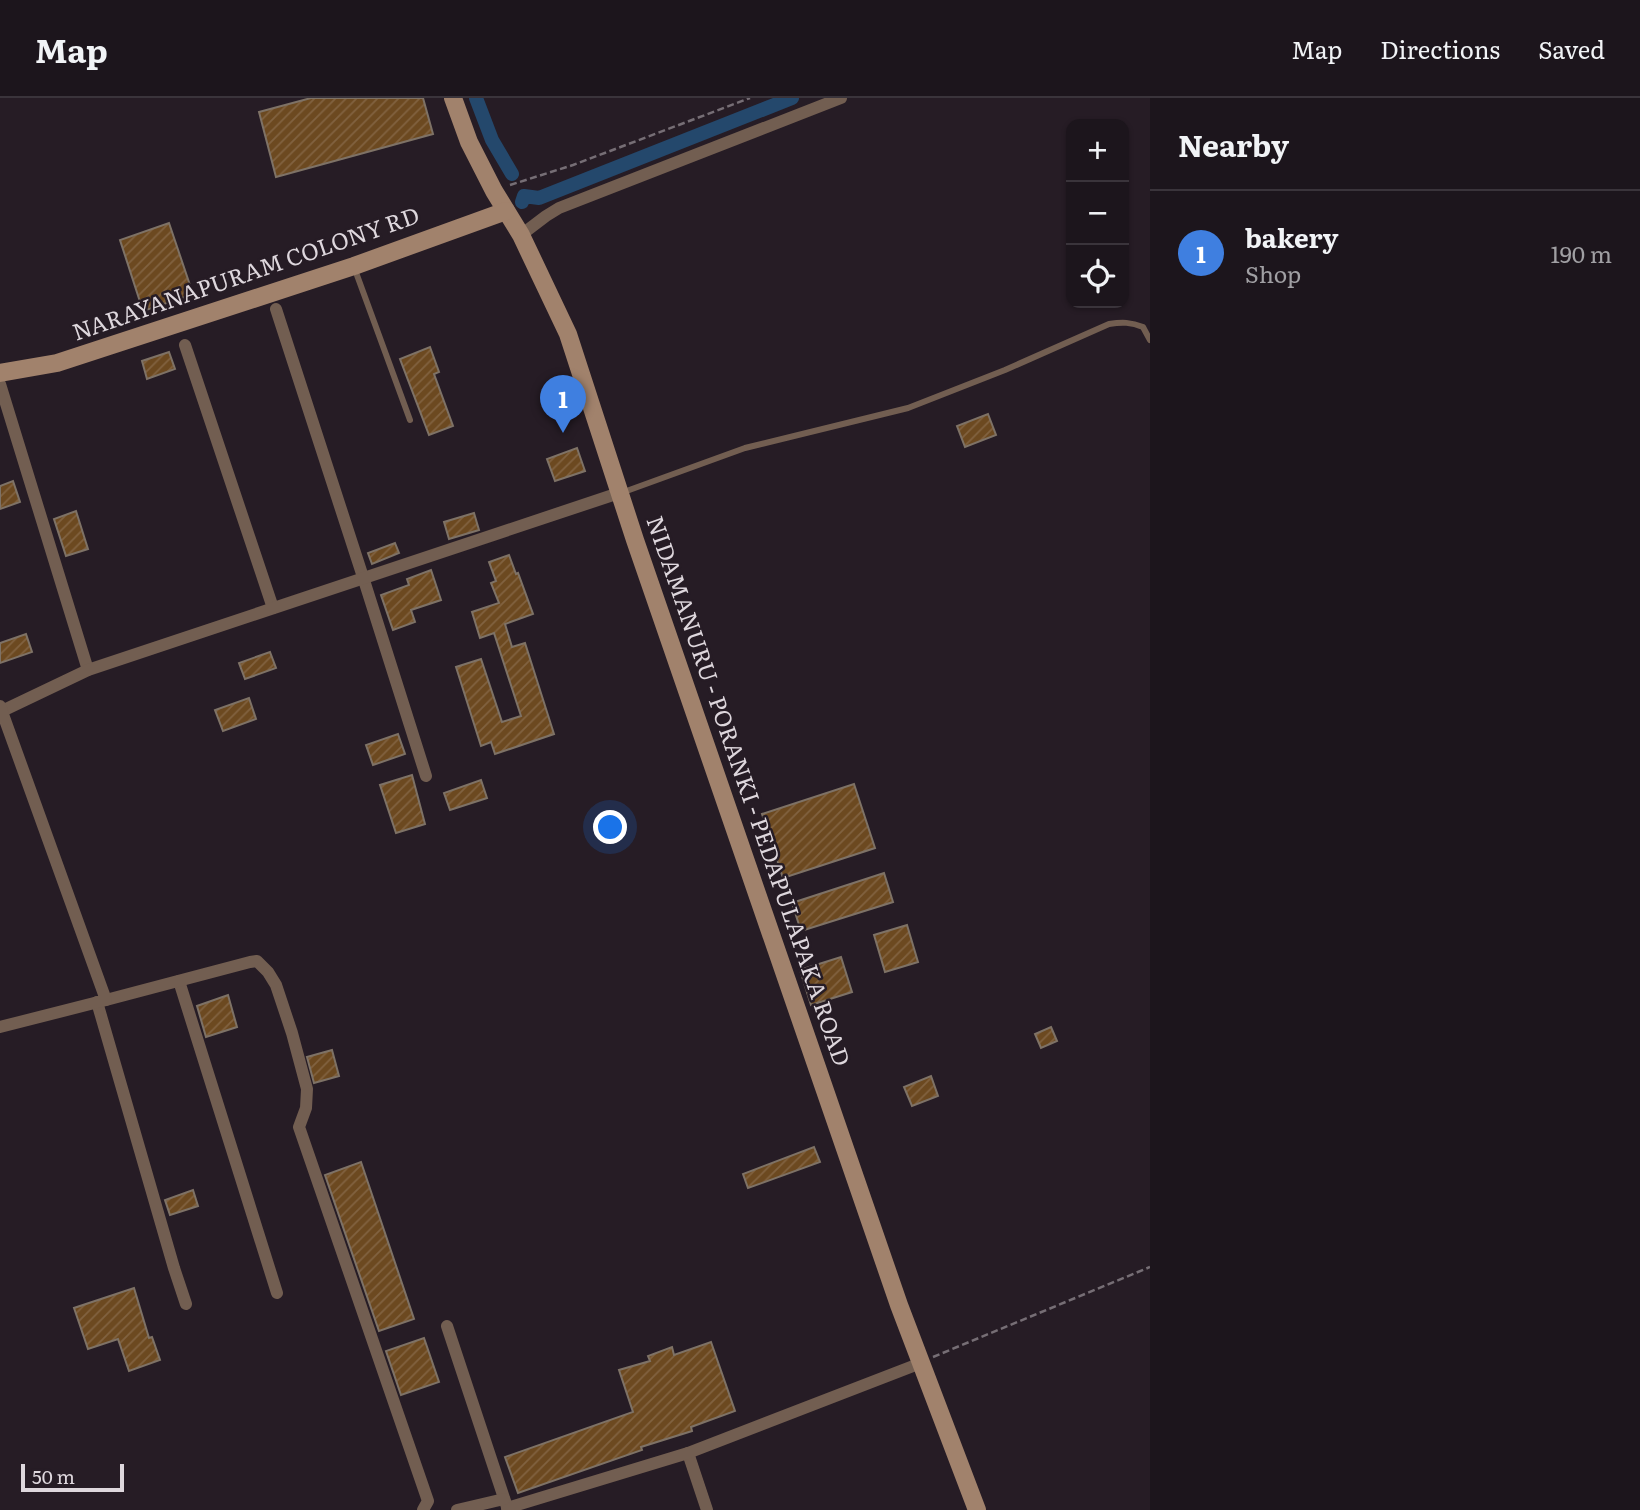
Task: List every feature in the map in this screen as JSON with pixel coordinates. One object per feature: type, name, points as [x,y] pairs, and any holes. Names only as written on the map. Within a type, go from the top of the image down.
[{"type":"main road","name":"NIDAMANURU - PORANKI - PEDAPULAPAKA ROAD","points":[[453,98],[469,142],[521,235],[568,334],[890,1279],[977,1510]]},
{"type":"main road","name":"NARAYANAPURAM COLONY RD","points":[[0,373],[57,363],[354,266],[506,211]]},
{"type":"street","points":[[521,235],[559,208],[841,98]]},
{"type":"street","points":[[276,309],[426,776]]},
{"type":"street","points":[[185,345],[273,608]]},
{"type":"street","points":[[0,384],[88,670]]},
{"type":"street","points":[[186,1304],[101,1001],[1,710],[88,670],[620,493]]},
{"type":"street","points":[[0,1027],[257,961],[268,972],[276,985],[307,1089],[306,1108],[299,1126],[428,1502],[422,1510]]},
{"type":"street","points":[[178,981],[277,1293]]},
{"type":"street","points":[[447,1326],[506,1506]]},
{"type":"street","points":[[457,1510],[506,1506],[688,1453],[921,1363]]},
{"type":"street","points":[[688,1453],[707,1510]]},
{"type":"lane","points":[[354,266],[410,420]]},
{"type":"lane","points":[[620,493],[745,448],[908,408],[1005,370],[1109,324],[1135,323],[1143,327],[1150,340]]},
{"type":"path","points":[[494,191],[573,165],[750,98]]},
{"type":"path","points":[[921,1363],[1150,1267]]},
{"type":"building","points":[[311,98],[423,98],[433,134],[276,177],[259,112]]},
{"type":"building","points":[[169,223],[193,294],[143,311],[120,240]]},
{"type":"building","points":[[430,347],[439,372],[434,374],[453,426],[429,435],[400,359]]},
{"type":"building","points":[[169,352],[175,369],[147,379],[142,361]]},
{"type":"building","points":[[988,414],[996,435],[965,447],[957,426]]},
{"type":"building","points":[[577,448],[585,471],[555,481],[547,459]]},
{"type":"building","points":[[13,481],[20,502],[0,509],[0,486]]},
{"type":"building","points":[[76,511],[88,549],[66,556],[54,519]]},
{"type":"building","points":[[474,513],[479,530],[449,539],[444,522]]},
{"type":"building","points":[[395,543],[399,553],[372,564],[368,553]]},
{"type":"building","points":[[509,555],[533,614],[505,624],[512,647],[525,643],[554,734],[495,754],[491,742],[481,746],[456,667],[481,659],[502,722],[521,716],[494,633],[480,638],[472,612],[499,603],[491,583],[496,581],[489,562]]},
{"type":"building","points":[[431,570],[441,600],[411,610],[415,622],[393,630],[381,595],[409,585],[407,579]]},
{"type":"building","points":[[26,634],[32,652],[0,663],[0,643]]},
{"type":"building","points":[[270,652],[276,668],[245,679],[239,663]]},
{"type":"building","points":[[249,698],[256,719],[223,731],[215,710]]},
{"type":"building","points":[[398,734],[405,754],[373,765],[366,745]]},
{"type":"building","points":[[412,775],[425,824],[396,833],[380,785]]},
{"type":"building","points":[[481,780],[487,798],[450,810],[444,793]]},
{"type":"building","points":[[854,784],[875,848],[783,878],[762,814]]},
{"type":"building","points":[[884,873],[893,902],[801,931],[792,903]]},
{"type":"building","points":[[907,925],[918,962],[885,972],[874,935]]},
{"type":"building","points":[[841,957],[852,992],[811,1005],[800,970]]},
{"type":"building","points":[[228,995],[237,1027],[206,1037],[197,1006]]},
{"type":"building","points":[[1051,1027],[1057,1041],[1041,1048],[1035,1034]]},
{"type":"building","points":[[332,1050],[339,1076],[314,1083],[307,1057]]},
{"type":"building","points":[[931,1076],[938,1096],[912,1106],[904,1087]]},
{"type":"building","points":[[814,1147],[820,1162],[748,1188],[743,1174]]},
{"type":"building","points":[[361,1162],[414,1319],[379,1331],[325,1175]]},
{"type":"building","points":[[193,1190],[198,1206],[170,1215],[165,1200]]},
{"type":"building","points":[[134,1288],[149,1338],[152,1337],[160,1360],[129,1371],[118,1339],[88,1349],[74,1308]]},
{"type":"building","points":[[424,1338],[439,1382],[401,1395],[386,1351]]},
{"type":"building","points":[[711,1342],[735,1411],[691,1427],[692,1431],[641,1447],[642,1450],[518,1493],[505,1457],[633,1412],[619,1370],[650,1361],[648,1356],[672,1347],[674,1355]]},
{"type":"waterway","points":[[476,98],[492,140],[512,174]]},
{"type":"waterway","points":[[522,202],[524,196],[539,198],[792,98]]},
{"type":"place","name":"bakery","points":[[563,433]]}]
